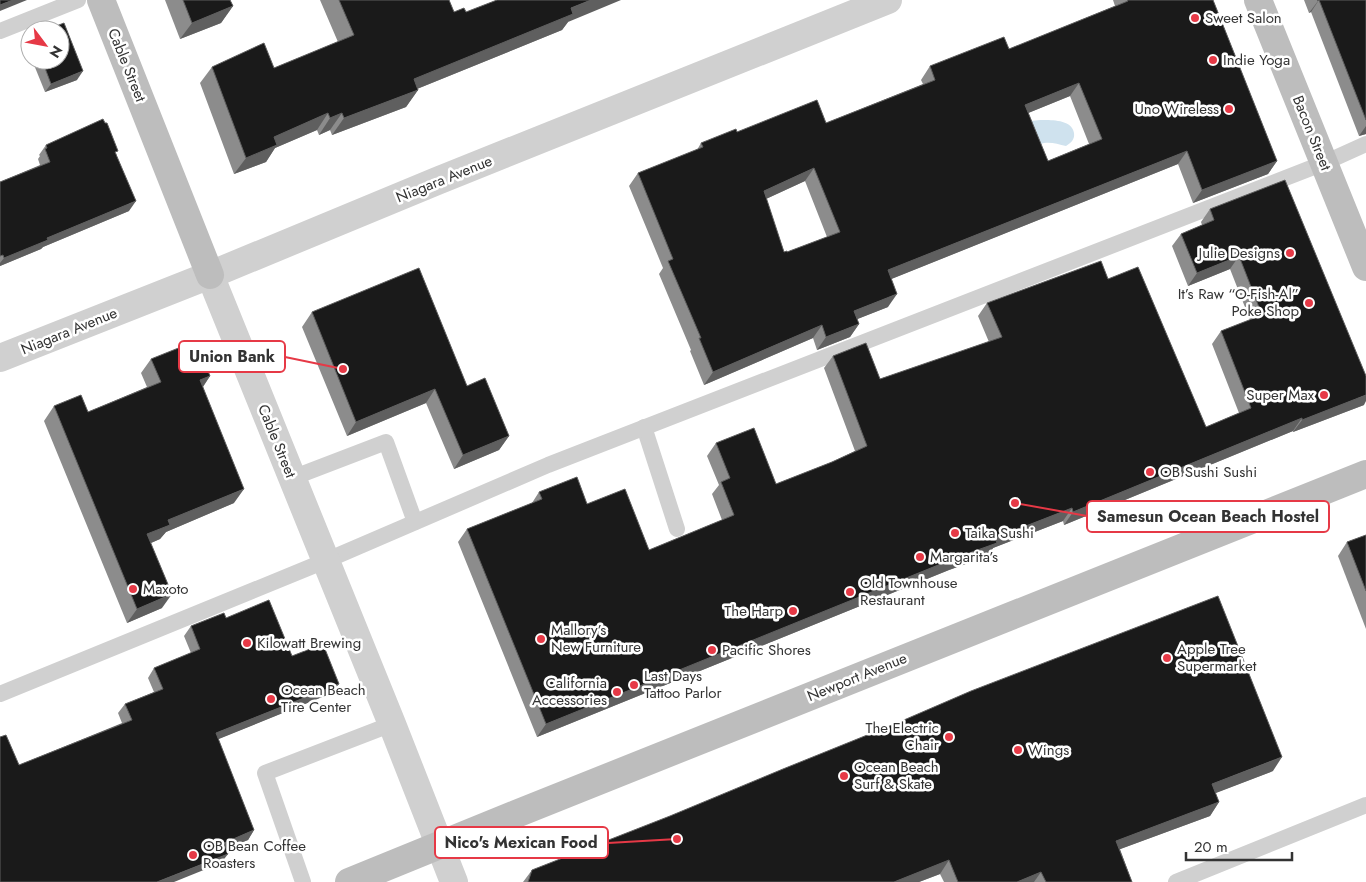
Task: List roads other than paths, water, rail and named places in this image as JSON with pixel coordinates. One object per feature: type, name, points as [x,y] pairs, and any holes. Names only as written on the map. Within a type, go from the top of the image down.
[{"type":"street","name":"Cable Street","points":[[101,0],[454,882]]},
{"type":"street","name":"Niagara Avenue","points":[[0,358],[210,275],[888,0]]},
{"type":"street","name":"Bacon Street","points":[[1258,0],[1366,267]]},
{"type":"street","name":"Newport Avenue","points":[[349,882],[1366,474]]},
{"type":"lane","points":[[0,31],[78,0]]},
{"type":"lane","points":[[0,694],[325,561],[539,468],[1324,163],[1366,144]]},
{"type":"lane","points":[[644,427],[677,530]]},
{"type":"lane","points":[[292,478],[386,442],[415,522]]},
{"type":"lane","points":[[303,882],[265,773],[392,724]]},
{"type":"lane","points":[[1176,882],[1366,805]]},
{"type":"water","points":[[1031,121],[1060,121],[1069,125],[1074,133],[1070,144],[1066,146],[1050,143],[1040,144]]},
{"type":"place","name":"Sweet Salon","points":[[1195,18]]},
{"type":"place","name":"Indie Yoga","points":[[1213,60]]},
{"type":"place","name":"Uno Wireless","points":[[1229,109]]},
{"type":"place","name":"Julie Designs","points":[[1290,253]]},
{"type":"place","name":"It’s Raw “O-Fish-Al” Poke Shop","points":[[1309,303]]},
{"type":"place","name":"Union Bank","points":[[343,369]]},
{"type":"place","name":"Super Max","points":[[1324,395]]},
{"type":"place","name":"OB Sushi Sushi","points":[[1150,472]]},
{"type":"place","name":"Samesun Ocean Beach Hostel","points":[[1015,503]]},
{"type":"place","name":"Taika Sushi","points":[[955,533]]},
{"type":"place","name":"Margarita’s","points":[[920,557]]},
{"type":"place","name":"Maxoto","points":[[133,589]]},
{"type":"place","name":"Old Townhouse Restaurant","points":[[850,592]]},
{"type":"place","name":"The Harp","points":[[793,611]]},
{"type":"place","name":"Mallory’s New Furniture","points":[[541,639]]},
{"type":"place","name":"Kilowatt Brewing","points":[[247,643]]},
{"type":"place","name":"Pacific Shores","points":[[712,650]]},
{"type":"place","name":"Apple Tree Supermarket","points":[[1167,658]]},
{"type":"place","name":"Last Days Tattoo Parlor","points":[[634,685]]},
{"type":"place","name":"California Accessories","points":[[617,692]]},
{"type":"place","name":"Ocean Beach Tire Center","points":[[271,699]]},
{"type":"place","name":"The Electric Chair","points":[[949,737]]},
{"type":"place","name":"Wings","points":[[1018,750]]},
{"type":"place","name":"Ocean Beach Surf & Skate","points":[[844,776]]},
{"type":"place","name":"Nico's Mexican Food","points":[[677,839]]},
{"type":"place","name":"OB Bean Coffee Roasters","points":[[193,855]]}]
